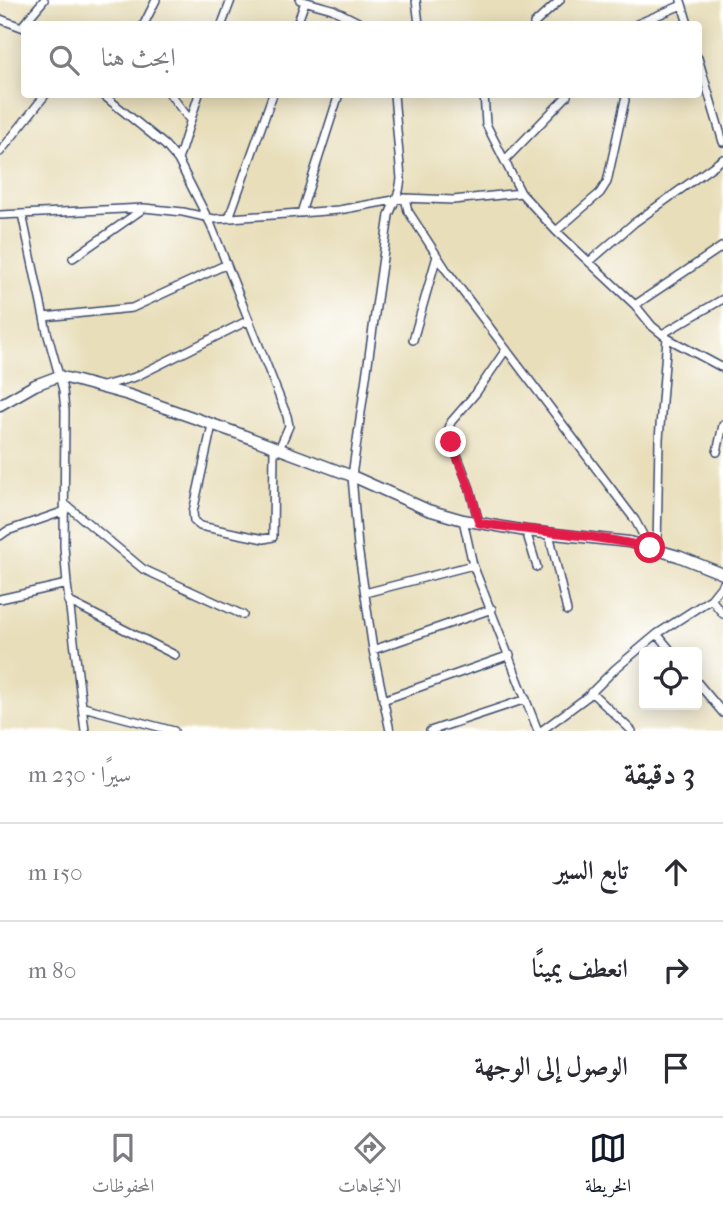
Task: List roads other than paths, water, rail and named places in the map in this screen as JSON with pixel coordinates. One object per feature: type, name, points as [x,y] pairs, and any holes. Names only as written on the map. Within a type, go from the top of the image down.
[{"type":"street","points":[[28,21],[44,0]]},
{"type":"street","points":[[146,21],[156,0]]},
{"type":"street","points":[[223,21],[231,0]]},
{"type":"street","points":[[417,0],[419,21]]},
{"type":"street","points":[[537,21],[560,0]]},
{"type":"street","points":[[299,21],[302,1],[332,9],[355,21]]},
{"type":"street","points":[[643,21],[681,2],[687,21]]},
{"type":"street","points":[[0,19],[21,26]]},
{"type":"street","points":[[702,71],[723,142]]},
{"type":"street","points":[[0,152],[44,98]]},
{"type":"street","points":[[107,98],[165,145],[178,160],[207,217],[289,422],[288,430],[277,448],[273,537],[264,540],[200,526],[194,522],[212,425]]},
{"type":"street","points":[[173,98],[190,120]]},
{"type":"street","points":[[178,160],[197,98]]},
{"type":"street","points":[[229,218],[272,98]]},
{"type":"street","points":[[301,213],[338,98]]},
{"type":"street","points":[[390,731],[373,650],[358,547],[352,476],[389,215],[401,178],[394,98]]},
{"type":"street","points":[[484,98],[486,124],[521,193],[556,231],[664,336],[723,368]]},
{"type":"street","points":[[505,160],[565,98]]},
{"type":"street","points":[[556,231],[600,193],[607,182],[625,100]]},
{"type":"street","points":[[589,262],[634,223],[723,159]]},
{"type":"street","points":[[0,215],[144,208],[229,218],[339,210],[405,198],[453,200],[521,193]]},
{"type":"street","points":[[405,198],[408,211],[437,256],[654,549]]},
{"type":"street","points":[[72,258],[144,208]]},
{"type":"street","points":[[22,214],[65,411],[68,601],[85,731]]},
{"type":"street","points":[[635,305],[723,246]]},
{"type":"street","points":[[413,340],[437,256]]},
{"type":"street","points":[[44,317],[132,308],[225,265]]},
{"type":"street","points":[[664,336],[723,299]]},
{"type":"street","points":[[100,387],[135,377],[248,320]]},
{"type":"street","points":[[654,549],[659,526],[659,439],[664,336]]},
{"type":"street","points":[[479,523],[470,489],[448,431],[451,422],[476,393],[505,351]]},
{"type":"street","points":[[0,405],[35,385],[59,376],[100,387],[277,448],[352,476],[417,505],[463,520],[526,531],[589,537],[654,549],[723,574]]},
{"type":"street","points":[[717,452],[723,425]]},
{"type":"street","points":[[0,536],[65,508]]},
{"type":"street","points":[[65,508],[143,569],[243,615]]},
{"type":"street","points":[[463,520],[473,565],[539,731],[591,692],[657,634],[711,598],[723,584]]},
{"type":"street","points":[[526,531],[537,567]]},
{"type":"street","points":[[549,533],[567,611]]},
{"type":"street","points":[[365,593],[473,565]]},
{"type":"street","points":[[0,598],[67,584]]},
{"type":"street","points":[[711,598],[723,614]]},
{"type":"street","points":[[68,601],[175,655]]},
{"type":"street","points":[[373,650],[492,609]]},
{"type":"street","points":[[657,634],[668,647]]},
{"type":"street","points":[[383,700],[510,655]]},
{"type":"street","points":[[702,688],[723,713]]},
{"type":"street","points":[[591,692],[632,731]]},
{"type":"street","points":[[430,731],[445,729],[526,699]]},
{"type":"street","points":[[83,707],[174,731]]}]
